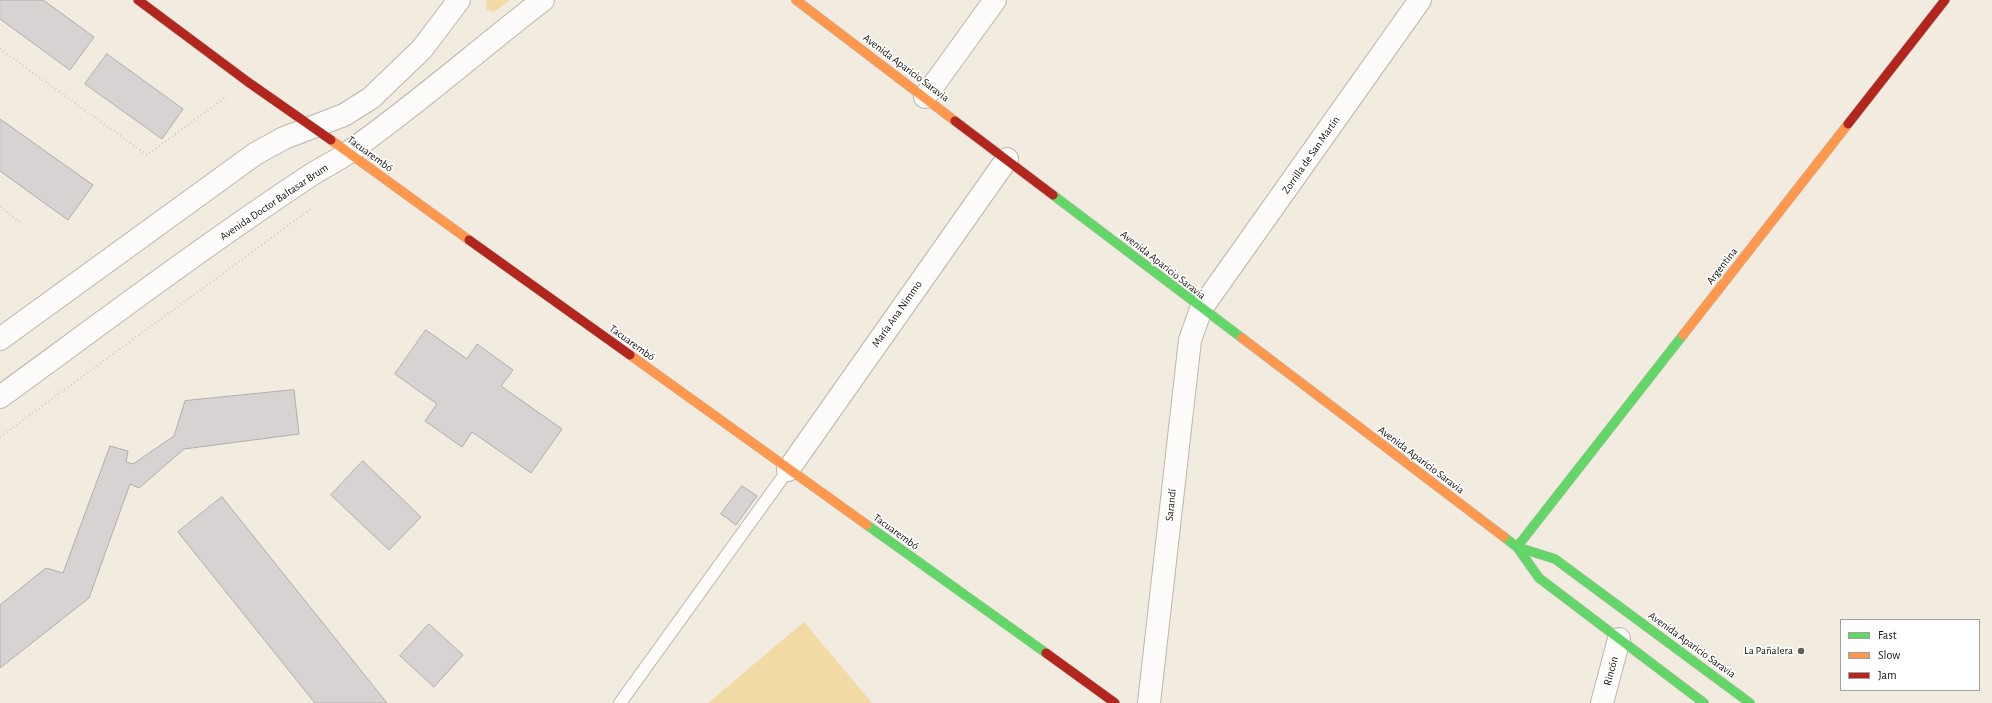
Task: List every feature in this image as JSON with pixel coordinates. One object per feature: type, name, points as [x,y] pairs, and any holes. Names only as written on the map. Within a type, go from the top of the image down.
[{"type":"street","name":"Tacuarembó","points":[[138,0],[248,82],[313,126],[348,153],[788,470],[1115,703]]},
{"type":"street","points":[[0,339],[255,154],[284,138],[344,115],[371,98],[422,49],[459,0]]},
{"type":"street","name":"Avenida Doctor Baltasar Brum","points":[[0,397],[128,303],[312,174],[348,153],[430,91],[483,46],[543,0]]},
{"type":"street","name":"Avenida Aparicio Saravia","points":[[796,0],[926,97],[1201,309],[1517,547],[1539,578],[1704,703]]},
{"type":"street","points":[[926,97],[995,0]]},
{"type":"street","name":"Zorrilla de San Martín","points":[[1201,309],[1420,0]]},
{"type":"street","name":"Argentina","points":[[1517,547],[1946,0]]},
{"type":"street","name":"María Ana Nimmo","points":[[788,470],[1007,159]]},
{"type":"street","name":"Sarandí","points":[[1149,703],[1190,340],[1201,309]]},
{"type":"street","name":"Avenida Aparicio Saravia","points":[[1517,547],[1555,559],[1750,703]]},
{"type":"street","name":"Rincón","points":[[1602,703],[1619,639]]},
{"type":"lane","points":[[620,703],[788,470]]},
{"type":"path","points":[[0,49],[147,155],[248,82]]},
{"type":"path","points":[[0,437],[316,206]]},
{"type":"path","points":[[0,207],[21,223]]},
{"type":"shaded area","points":[[487,0],[510,0],[494,12],[486,9]]},
{"type":"shaded area","points":[[804,622],[872,703],[708,703]]},
{"type":"building","points":[[0,0],[43,0],[94,37],[70,70],[0,19]]},
{"type":"building","points":[[107,54],[183,109],[162,139],[85,84]]},
{"type":"building","points":[[0,119],[93,185],[68,220],[0,171]]},
{"type":"building","points":[[426,330],[467,359],[477,344],[513,370],[501,386],[562,429],[531,473],[472,432],[462,447],[425,421],[437,404],[395,374]]},
{"type":"building","points":[[294,390],[299,434],[184,449],[139,488],[130,484],[89,598],[0,668],[0,605],[46,568],[63,573],[110,446],[128,451],[126,462],[133,464],[174,436],[185,401]]},
{"type":"building","points":[[363,461],[421,517],[389,550],[331,495]]},
{"type":"building","points":[[742,486],[757,496],[736,525],[721,514]]},
{"type":"building","points":[[222,497],[387,703],[315,703],[178,532]]},
{"type":"building","points":[[429,624],[463,655],[434,687],[400,656]]},
{"type":"traffic: fast","points":[[1053,195],[1242,338]]},
{"type":"traffic: fast","points":[[1517,547],[1683,335]]},
{"type":"traffic: fast","points":[[867,525],[1046,653]]},
{"type":"traffic: fast","points":[[1504,537],[1517,547],[1539,578],[1704,703]]},
{"type":"traffic: fast","points":[[1517,547],[1555,559],[1750,703]]},
{"type":"traffic: slow","points":[[796,0],[955,121]]},
{"type":"traffic: slow","points":[[1683,335],[1848,124]]},
{"type":"traffic: slow","points":[[331,140],[469,240]]},
{"type":"traffic: slow","points":[[1242,338],[1504,537]]},
{"type":"traffic: slow","points":[[630,355],[867,525]]},
{"type":"traffic: jam","points":[[138,0],[248,82],[331,140]]},
{"type":"traffic: jam","points":[[1848,124],[1945,0]]},
{"type":"traffic: jam","points":[[955,121],[1053,195]]},
{"type":"traffic: jam","points":[[469,240],[630,355]]},
{"type":"traffic: jam","points":[[1046,653],[1115,703]]},
{"type":"place","name":"La Pañalera","points":[[1801,651]]}]
